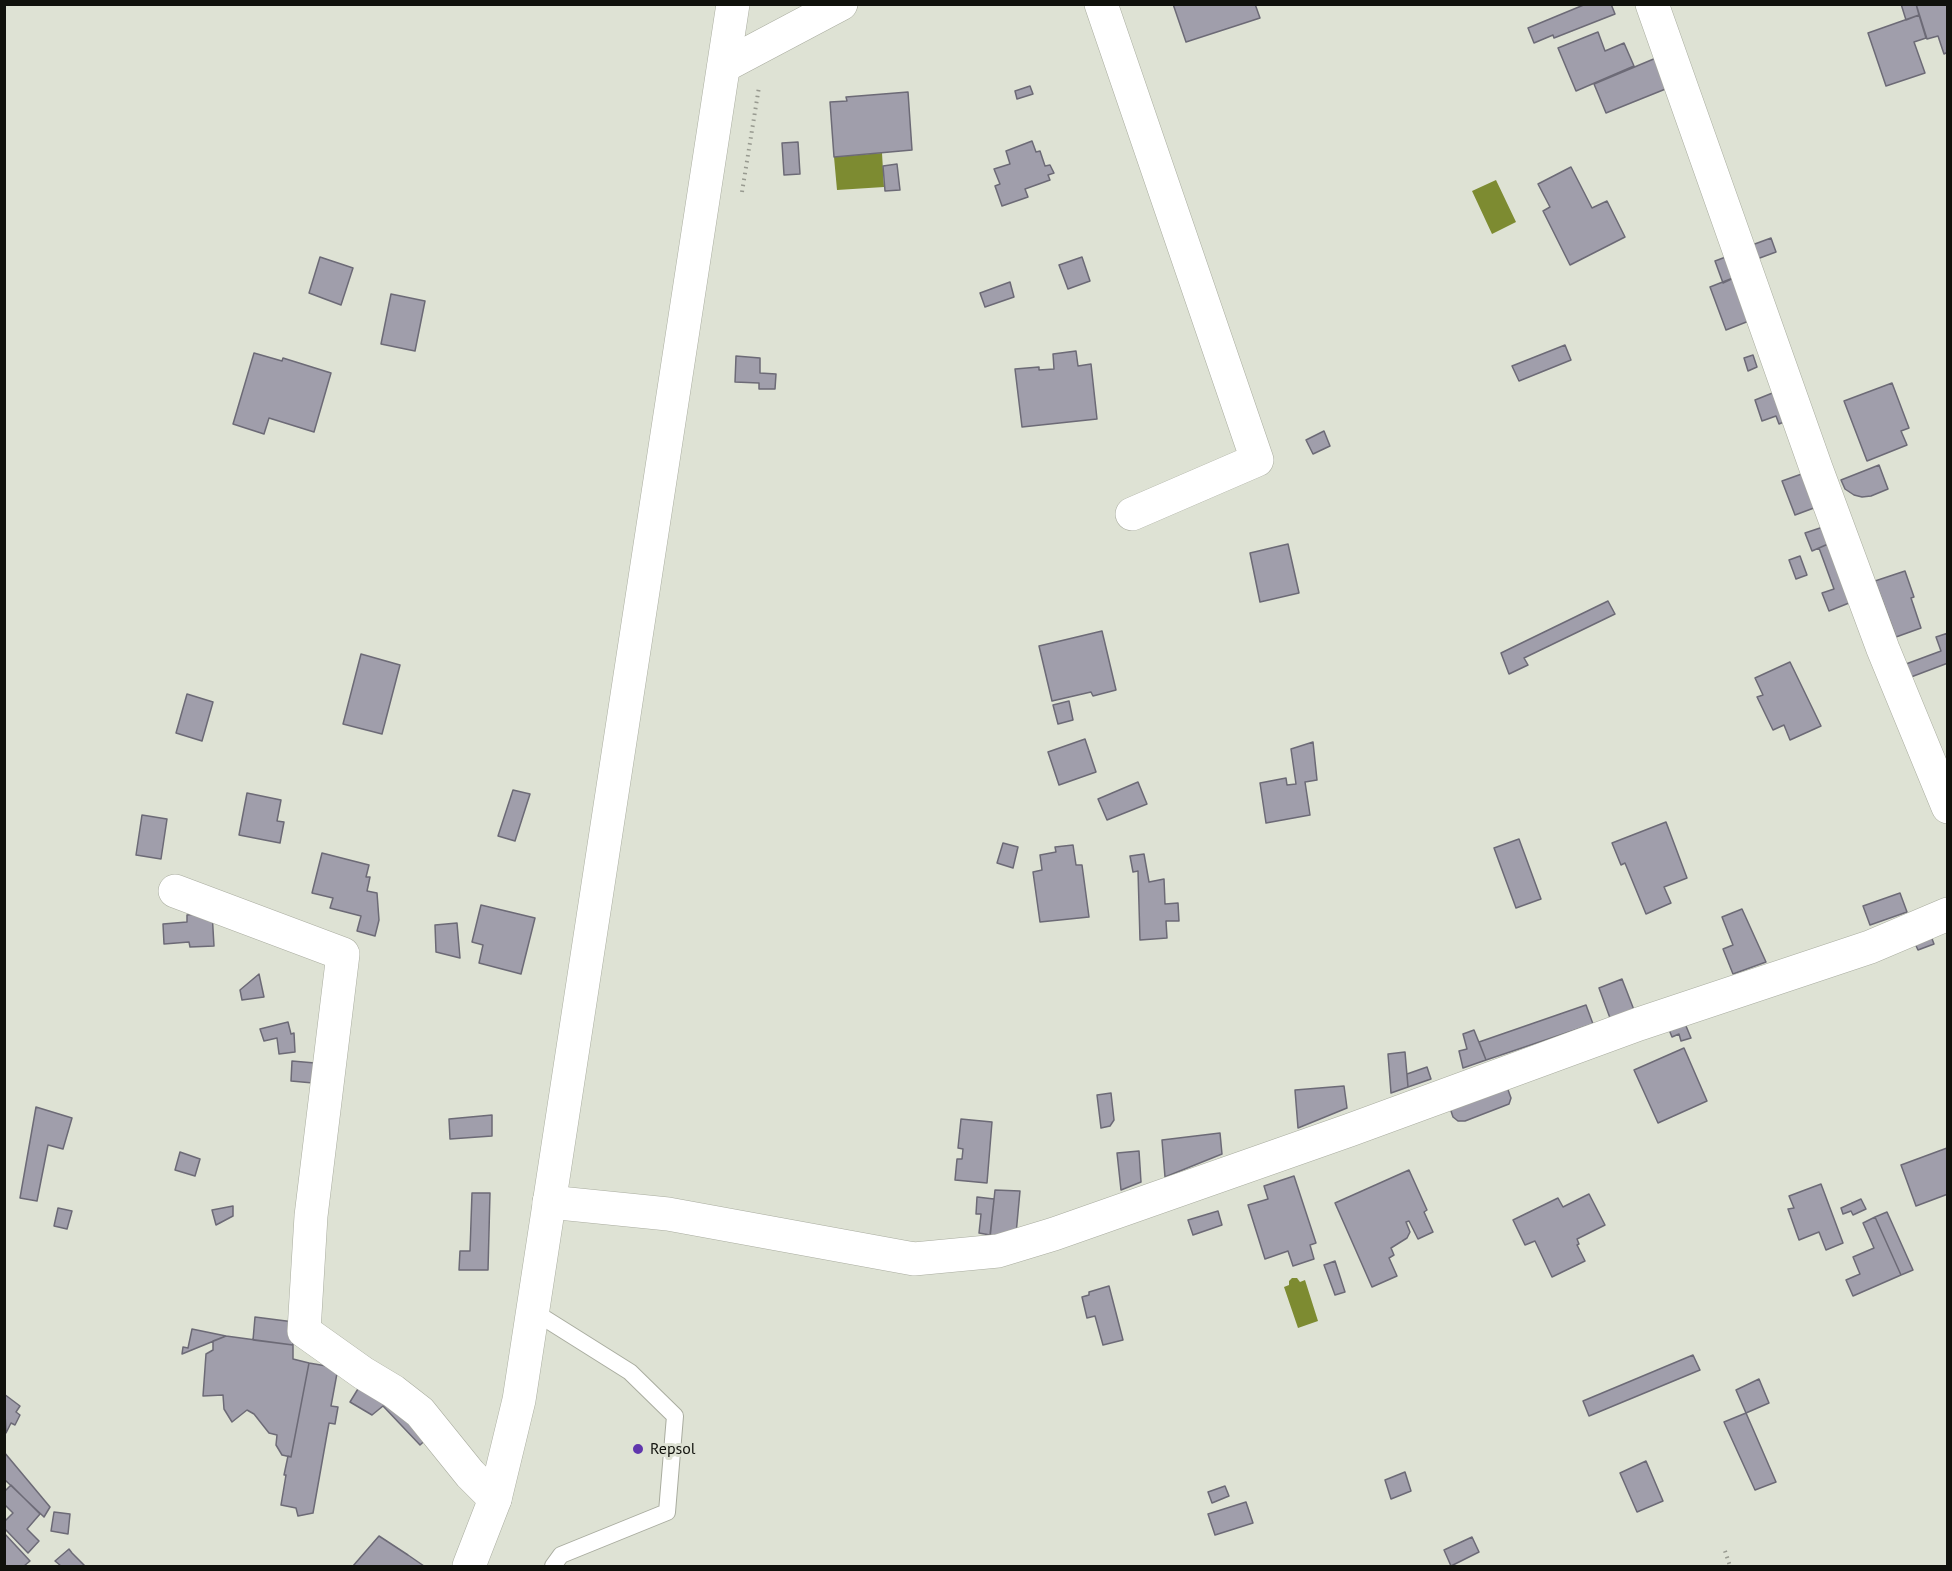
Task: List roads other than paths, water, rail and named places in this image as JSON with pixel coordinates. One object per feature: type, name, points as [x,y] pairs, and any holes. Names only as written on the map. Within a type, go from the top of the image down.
[{"type":"street","points":[[469,1566],[495,1499],[519,1400],[733,4]]},
{"type":"street","points":[[724,66],[841,4]]},
{"type":"street","points":[[1101,4],[1198,281],[1257,460],[1132,514]]},
{"type":"street","points":[[1652,4],[1816,468],[1883,649],[1947,807]]},
{"type":"street","points":[[175,891],[343,954],[311,1216],[304,1331],[420,1412],[470,1474],[495,1499]]},
{"type":"street","points":[[549,1202],[668,1214],[914,1259],[998,1251],[1053,1234],[1350,1130],[1639,1024],[1870,947],[1947,914]]},
{"type":"lane","points":[[533,1311],[630,1372],[675,1416],[667,1512],[557,1561]]},
{"type":"place","name":"Repsol","points":[[638,1449]]}]
